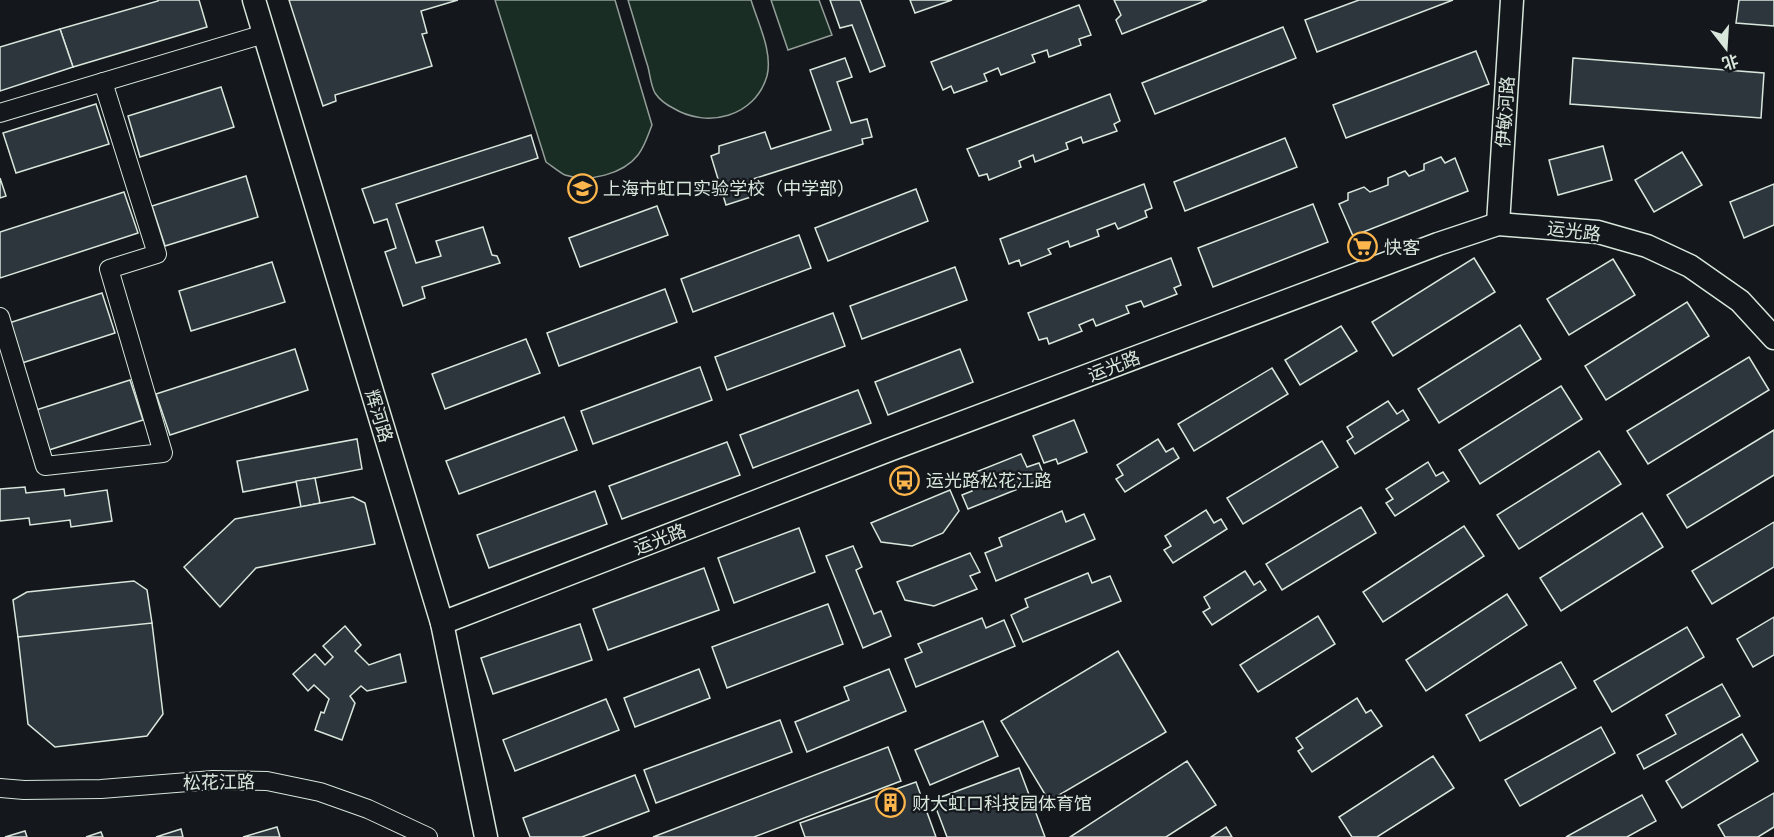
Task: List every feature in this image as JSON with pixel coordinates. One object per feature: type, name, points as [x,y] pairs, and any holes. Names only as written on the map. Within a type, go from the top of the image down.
[{"type":"street","name":"辉河路","points":[[254,0],[442,623],[486,837]]},
{"type":"street","name":"伊敏河路","points":[[1498,224],[1512,0]]},
{"type":"street","points":[[0,113],[264,34]]},
{"type":"street","points":[[0,317],[45,466],[163,453],[109,269],[157,254],[104,82]]},
{"type":"street","name":"运光路","points":[[442,623],[889,450],[1438,244],[1498,224],[1598,232],[1647,246],[1690,266],[1740,301],[1774,338]]},
{"type":"street","name":"松花江路","points":[[0,788],[101,789],[213,780],[267,781],[320,792],[368,809],[428,837]]},
{"type":"green space","points":[[495,0],[615,0],[652,125],[643,148],[632,162],[615,172],[584,178],[565,175],[546,162]]},
{"type":"green space","points":[[628,0],[751,0],[768,57],[767,76],[761,90],[741,110],[715,118],[700,118],[668,105],[655,93]]},
{"type":"green space","points":[[771,0],[819,0],[832,35],[788,50]]},
{"type":"building","points":[[158,0],[199,0],[207,27],[73,67],[60,29]]},
{"type":"building","points":[[289,0],[458,0],[421,11],[427,33],[422,34],[432,66],[335,95],[336,101],[323,106]]},
{"type":"building","points":[[830,0],[860,0],[885,66],[870,72],[852,25],[840,28]]},
{"type":"building","points":[[910,0],[952,0],[915,13]]},
{"type":"building","points":[[1114,0],[1207,0],[1122,34],[1116,20],[1121,15]]},
{"type":"building","points":[[1359,0],[1453,0],[1317,52],[1305,20]]},
{"type":"building","points":[[1739,0],[1774,0],[1774,26],[1736,23]]},
{"type":"building","points":[[1079,5],[1091,35],[1079,39],[1081,45],[1049,57],[1047,50],[1032,55],[1035,62],[1001,75],[998,68],[984,74],[987,81],[954,93],[951,86],[943,90],[931,62]]},
{"type":"building","points":[[1283,27],[1296,58],[1155,114],[1142,83]]},
{"type":"building","points":[[60,29],[73,67],[0,91],[0,47]]},
{"type":"building","points":[[1476,51],[1489,84],[1346,138],[1333,105]]},
{"type":"building","points":[[845,58],[852,77],[837,82],[851,123],[867,119],[872,137],[862,139],[863,144],[753,179],[757,195],[726,205],[711,156],[719,153],[719,146],[765,132],[771,149],[831,130],[810,70]]},
{"type":"building","points":[[1573,58],[1764,73],[1761,118],[1570,104]]},
{"type":"building","points":[[221,87],[234,127],[140,157],[128,116]]},
{"type":"building","points":[[1110,94],[1120,121],[1114,124],[1117,131],[1083,143],[1081,137],[1066,143],[1068,149],[1035,162],[1033,155],[1019,161],[1021,167],[989,180],[987,174],[979,176],[967,149]]},
{"type":"building","points":[[96,104],[109,144],[16,173],[3,133]]},
{"type":"building","points":[[531,135],[538,158],[396,204],[416,263],[441,256],[436,241],[483,227],[492,255],[497,256],[500,263],[422,287],[425,298],[403,306],[385,252],[396,248],[387,219],[374,223],[362,189]]},
{"type":"building","points":[[1285,138],[1297,167],[1185,211],[1174,182]]},
{"type":"building","points":[[1603,146],[1612,180],[1558,195],[1549,160]]},
{"type":"building","points":[[1682,152],[1702,185],[1654,212],[1635,180]]},
{"type":"building","points":[[1441,157],[1445,163],[1455,158],[1468,191],[1353,236],[1339,204],[1348,200],[1348,193],[1364,187],[1370,192],[1388,185],[1388,178],[1405,171],[1409,176],[1424,170],[1424,164]]},
{"type":"building","points":[[246,176],[258,217],[165,246],[152,206]]},
{"type":"building","points":[[0,178],[6,196],[0,198]]},
{"type":"building","points":[[1144,184],[1152,208],[1145,211],[1147,217],[1118,229],[1115,223],[1097,230],[1099,236],[1070,247],[1068,241],[1048,249],[1051,254],[1021,266],[1019,260],[1009,264],[1000,239]]},
{"type":"building","points":[[1774,184],[1774,225],[1744,238],[1730,202]]},
{"type":"building","points":[[916,189],[928,221],[828,261],[815,228]]},
{"type":"building","points":[[124,192],[138,233],[0,278],[0,232]]},
{"type":"building","points":[[1313,204],[1328,242],[1213,287],[1198,248]]},
{"type":"building","points":[[657,206],[668,235],[580,267],[569,238]]},
{"type":"building","points":[[799,235],[811,268],[693,312],[681,279]]},
{"type":"building","points":[[1171,258],[1181,285],[1174,288],[1177,294],[1144,307],[1141,301],[1126,306],[1129,313],[1096,326],[1093,319],[1079,325],[1082,331],[1049,344],[1047,338],[1039,340],[1028,313]]},
{"type":"building","points":[[1474,258],[1495,292],[1393,356],[1372,322]]},
{"type":"building","points":[[1613,259],[1635,295],[1569,335],[1547,299]]},
{"type":"building","points":[[272,262],[285,302],[191,331],[179,291]]},
{"type":"building","points":[[955,267],[967,300],[862,339],[850,306]]},
{"type":"building","points":[[665,289],[677,322],[559,366],[547,333]]},
{"type":"building","points":[[102,293],[115,333],[22,363],[9,323]]},
{"type":"building","points":[[1687,302],[1709,336],[1606,400],[1585,366]]},
{"type":"building","points":[[833,313],[845,346],[727,390],[715,357]]},
{"type":"building","points":[[1520,325],[1541,359],[1439,423],[1418,389]]},
{"type":"building","points":[[1341,326],[1357,351],[1300,385],[1285,360]]},
{"type":"building","points":[[526,339],[540,373],[445,409],[432,374]]},
{"type":"building","points":[[295,349],[308,390],[170,435],[156,394]]},
{"type":"building","points":[[960,349],[973,382],[888,415],[875,382]]},
{"type":"building","points":[[1749,357],[1769,390],[1648,464],[1627,431]]},
{"type":"building","points":[[700,367],[712,400],[593,444],[581,411]]},
{"type":"building","points":[[1272,368],[1288,394],[1194,451],[1178,424]]},
{"type":"building","points":[[130,380],[143,420],[49,450],[36,410]]},
{"type":"building","points":[[1561,386],[1582,419],[1480,484],[1459,450]]},
{"type":"building","points":[[858,390],[871,423],[753,468],[740,435]]},
{"type":"building","points":[[1388,401],[1397,414],[1403,410],[1409,420],[1355,454],[1347,441],[1353,437],[1347,427]]},
{"type":"building","points":[[564,417],[577,450],[459,494],[446,461]]},
{"type":"building","points":[[1074,420],[1087,452],[1058,464],[1056,459],[1044,463],[1033,436]]},
{"type":"building","points":[[1774,430],[1774,475],[1687,528],[1667,495]]},
{"type":"building","points":[[357,439],[362,469],[243,492],[237,461]]},
{"type":"building","points":[[1158,439],[1166,452],[1173,448],[1179,458],[1125,492],[1116,479],[1123,475],[1117,465]]},
{"type":"building","points":[[1322,441],[1338,467],[1243,524],[1227,498]]},
{"type":"building","points":[[727,442],[740,475],[622,519],[609,486]]},
{"type":"building","points":[[1599,451],[1621,484],[1519,549],[1497,515]]},
{"type":"building","points":[[1021,454],[1027,467],[1039,463],[1045,478],[968,509],[962,495],[972,491],[966,476]]},
{"type":"building","points":[[1428,462],[1436,476],[1443,472],[1449,481],[1395,516],[1386,503],[1393,499],[1386,489]]},
{"type":"building","points":[[315,478],[320,503],[301,507],[296,481]]},
{"type":"building","points":[[25,487],[26,493],[64,489],[65,496],[107,490],[112,521],[71,527],[70,520],[30,525],[29,518],[0,521],[0,489]]},
{"type":"building","points":[[950,490],[959,511],[943,533],[912,546],[881,542],[871,523]]},
{"type":"building","points":[[595,491],[607,524],[489,568],[477,535]]},
{"type":"building","points":[[353,497],[365,503],[375,544],[256,568],[220,607],[184,567],[235,519]]},
{"type":"building","points":[[1361,507],[1376,533],[1282,590],[1266,564]]},
{"type":"building","points":[[1206,510],[1214,523],[1221,519],[1227,529],[1173,563],[1164,550],[1171,546],[1165,536]]},
{"type":"building","points":[[1062,511],[1066,522],[1084,514],[1095,539],[996,581],[985,553],[1002,546],[999,538]]},
{"type":"building","points":[[1642,513],[1663,547],[1561,611],[1540,578]]},
{"type":"building","points":[[1774,522],[1774,567],[1712,604],[1692,571]]},
{"type":"building","points":[[1464,526],[1484,556],[1383,622],[1363,592]]},
{"type":"building","points":[[799,528],[815,572],[734,603],[718,558]]},
{"type":"building","points":[[853,546],[862,567],[856,570],[874,614],[881,611],[891,636],[863,648],[826,556]]},
{"type":"building","points":[[970,553],[980,572],[970,576],[977,589],[934,606],[905,600],[897,582]]},
{"type":"building","points":[[704,568],[719,610],[608,650],[593,609]]},
{"type":"building","points":[[1245,571],[1254,585],[1260,581],[1266,590],[1212,625],[1203,612],[1210,608],[1204,597]]},
{"type":"building","points":[[1088,573],[1092,583],[1110,576],[1121,601],[1023,642],[1011,615],[1028,607],[1025,599]]},
{"type":"building","points":[[134,581],[147,590],[152,623],[137,638],[33,648],[18,637],[13,600],[27,592]]},
{"type":"building","points":[[1507,594],[1527,625],[1426,691],[1406,660]]},
{"type":"building","points":[[828,604],[843,644],[727,688],[712,647]]},
{"type":"building","points":[[1318,616],[1335,644],[1258,692],[1240,665]]},
{"type":"building","points":[[1774,617],[1774,655],[1753,667],[1737,639]]},
{"type":"building","points":[[982,618],[986,628],[1004,620],[1015,646],[916,687],[905,659],[922,652],[918,644]]},
{"type":"building","points":[[152,623],[163,714],[147,736],[55,747],[28,724],[18,637]]},
{"type":"building","points":[[580,624],[592,660],[493,694],[481,658]]},
{"type":"building","points":[[345,626],[361,645],[355,651],[369,665],[400,654],[406,682],[367,691],[361,686],[350,696],[355,703],[342,740],[315,730],[321,712],[324,713],[329,699],[314,685],[308,691],[293,674],[315,654],[325,665],[333,657],[323,646]]},
{"type":"building","points":[[1687,627],[1704,657],[1612,712],[1594,681]]},
{"type":"building","points":[[1118,651],[1166,732],[1049,801],[1001,721]]},
{"type":"building","points":[[1561,662],[1576,688],[1480,741],[1466,715]]},
{"type":"building","points":[[699,669],[710,698],[635,727],[624,698]]},
{"type":"building","points":[[889,669],[906,711],[807,752],[795,722],[849,700],[844,687]]},
{"type":"building","points":[[1722,684],[1740,716],[1644,769],[1637,755],[1676,734],[1666,715]]},
{"type":"building","points":[[1357,698],[1366,713],[1371,710],[1382,726],[1312,772],[1298,751],[1303,748],[1296,738]]},
{"type":"building","points":[[606,699],[619,730],[515,771],[503,740]]},
{"type":"building","points":[[780,720],[792,752],[656,803],[644,770]]},
{"type":"building","points":[[983,721],[998,756],[930,785],[915,750]]},
{"type":"building","points":[[1601,727],[1615,753],[1520,806],[1505,780]]},
{"type":"building","points":[[1742,734],[1758,761],[1682,808],[1666,781]]},
{"type":"building","points":[[888,747],[901,781],[754,837],[653,837]]},
{"type":"building","points":[[1433,756],[1454,788],[1377,837],[1352,837],[1339,817]]},
{"type":"building","points":[[1187,761],[1216,805],[1166,837],[1070,837]]},
{"type":"building","points":[[1019,768],[1045,837],[947,837],[933,800]]},
{"type":"building","points":[[635,775],[649,811],[582,837],[530,837],[523,818]]},
{"type":"building","name":"财大虹口科技园体育馆","points":[[916,782],[936,837],[805,837],[800,823]]},
{"type":"building","points":[[1774,793],[1774,827],[1758,837],[1725,837],[1718,825]]},
{"type":"building","points":[[1642,795],[1656,821],[1627,837],[1566,837]]},
{"type":"building","points":[[277,827],[280,837],[243,837]]},
{"type":"building","points":[[1226,827],[1232,837],[1211,837]]},
{"type":"building","points":[[181,829],[183,837],[156,837]]},
{"type":"building","points":[[25,831],[27,837],[5,837]]},
{"type":"building","points":[[101,832],[103,837],[86,837]]},
{"type":"place","name":"上海市虹口实验学校（中学部）","points":[[582,188]]},
{"type":"place","name":"快客","points":[[1363,247]]},
{"type":"place","name":"运光路松花江路","points":[[905,480]]},
{"type":"place","name":"财大虹口科技园体育馆","points":[[891,803]]}]
